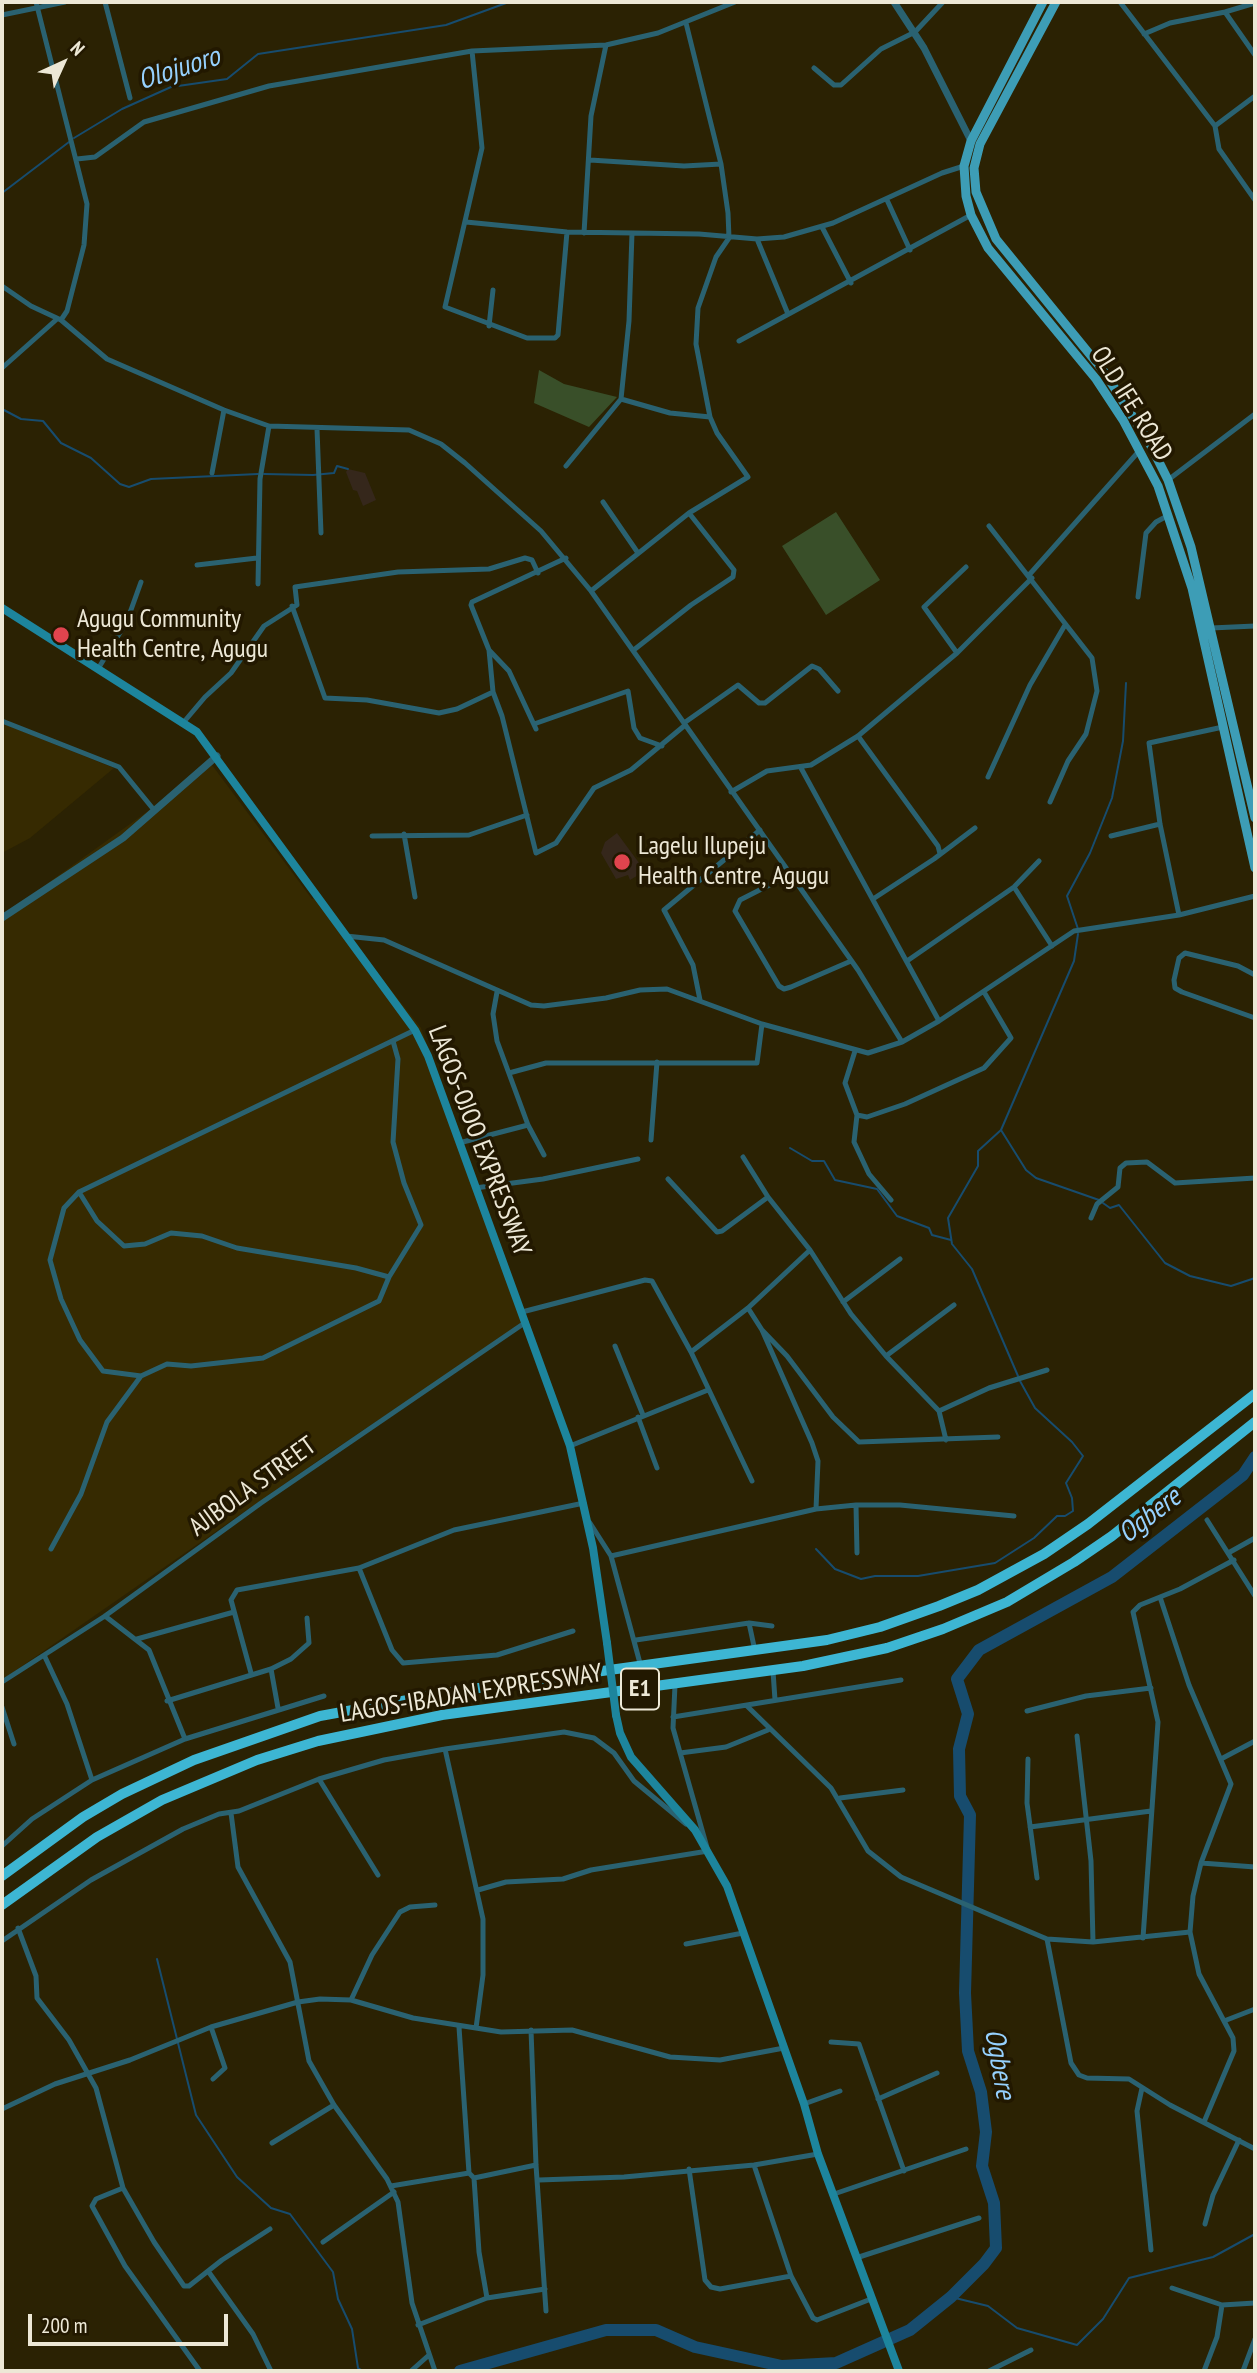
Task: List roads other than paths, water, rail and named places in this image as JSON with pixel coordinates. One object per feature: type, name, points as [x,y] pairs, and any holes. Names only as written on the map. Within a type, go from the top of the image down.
[{"type":"highway","name":"LAGOS-IBADAN EXPRESSWAY","points":[[2,1876],[83,1817],[122,1794],[194,1760],[276,1729],[365,1705],[755,1652],[880,1627],[939,1606],[1020,1568],[1088,1524],[1255,1394]]},
{"type":"highway","name":"LAGOS-IBADAN EXPRESSWAY","points":[[2,1905],[61,1861],[131,1817],[202,1782],[289,1749],[364,1729],[429,1717],[773,1671],[896,1646],[1007,1602],[1112,1535],[1255,1422]]},
{"type":"main road","name":"OLD IFE ROAD","points":[[1043,2],[971,141],[964,166],[971,215],[988,247],[1096,379],[1140,450],[1169,515],[1192,588],[1255,868]]},
{"type":"main road","name":"OLD IFE ROAD","points":[[1056,2],[980,144],[974,168],[976,192],[996,239],[1105,373],[1150,444],[1168,480],[1191,547],[1255,818]]},
{"type":"main road","name":"LAGOS-OJOO EXPRESSWAY","points":[[2,608],[198,732],[415,1030],[570,1446],[587,1520],[620,1733],[631,1756],[695,1829],[730,1893],[804,2104],[818,2154],[883,2332],[900,2371]]},
{"type":"main road","points":[[1199,627],[1211,627]]},
{"type":"street","points":[[2,15],[36,4],[65,2]]},
{"type":"street","points":[[105,2],[130,97]]},
{"type":"street","points":[[77,159],[95,157],[144,122],[219,100],[334,73],[415,63],[472,51],[607,45],[645,37],[735,2]]},
{"type":"street","points":[[894,2],[915,32],[971,141]]},
{"type":"street","points":[[814,68],[834,85],[841,85],[872,55],[915,32],[943,2]]},
{"type":"street","points":[[1120,2],[1215,126],[1219,149],[1255,200]]},
{"type":"street","points":[[1144,34],[1170,23],[1255,3]]},
{"type":"street","points":[[2,368],[67,311],[88,222],[85,187],[36,4]]},
{"type":"street","points":[[1225,12],[1255,55]]},
{"type":"street","points":[[591,591],[689,513],[748,477],[722,442],[710,417],[695,327],[698,309],[716,257],[729,238],[721,164],[686,23]]},
{"type":"street","points":[[584,233],[593,101],[607,45]]},
{"type":"street","points":[[472,51],[483,138],[445,307],[489,326],[527,338],[547,341],[558,335],[567,232]]},
{"type":"street","points":[[1215,126],[1255,96]]},
{"type":"street","points":[[590,160],[684,166],[721,164]]},
{"type":"street","points":[[466,222],[584,233],[757,239],[796,235],[887,200],[942,173],[964,166]]},
{"type":"street","points":[[887,200],[910,250]]},
{"type":"street","points":[[739,341],[971,215]]},
{"type":"street","points":[[822,226],[850,283]]},
{"type":"street","points":[[566,466],[621,398],[629,321],[632,233]]},
{"type":"street","points":[[757,239],[788,314]]},
{"type":"street","points":[[2,286],[59,319],[107,359],[224,410],[269,426],[317,429],[387,427],[425,435],[483,478],[566,558],[635,649],[684,725],[851,961],[902,1042]]},
{"type":"street","points":[[489,326],[493,290]]},
{"type":"street","points":[[621,398],[670,413],[710,417]]},
{"type":"street","points":[[212,473],[224,410]]},
{"type":"street","points":[[1168,480],[1255,414]]},
{"type":"street","points":[[258,584],[260,479],[269,426]]},
{"type":"street","points":[[317,429],[321,533]]},
{"type":"street","points":[[731,792],[767,771],[802,768],[858,736],[957,653],[1031,577],[1140,450]]},
{"type":"street","points":[[603,502],[638,553]]},
{"type":"street","points":[[635,649],[691,605],[733,577],[734,570],[689,513]]},
{"type":"street","points":[[1138,597],[1146,533],[1156,522],[1169,515]]},
{"type":"street","points":[[989,526],[1031,577],[1065,625],[1090,652],[1097,691],[1086,734],[1068,761],[1050,802]]},
{"type":"street","points":[[197,565],[257,558]]},
{"type":"street","points":[[183,723],[205,697],[232,673],[264,626],[298,602],[295,587],[398,572],[489,569],[525,558],[532,560],[538,573]]},
{"type":"street","points":[[566,558],[472,602],[472,611],[489,650],[492,692],[502,716],[536,853],[556,843],[594,788],[631,769],[738,685],[759,703],[765,703],[812,666],[819,669],[838,691]]},
{"type":"street","points":[[957,653],[924,607],[966,567]]},
{"type":"street","points":[[98,669],[127,621],[141,582]]},
{"type":"street","points":[[292,606],[325,698],[367,700],[439,712],[457,709],[492,692]]},
{"type":"street","points":[[988,777],[1030,685],[1065,625]]},
{"type":"street","points":[[1211,627],[1255,626]]},
{"type":"street","points":[[489,650],[509,671],[535,727],[628,691],[634,728],[640,738],[662,746]]},
{"type":"street","points":[[2,721],[119,767],[154,810]]},
{"type":"street","points":[[1179,915],[1160,824],[1149,743],[1223,727]]},
{"type":"street","points":[[858,736],[938,846],[940,854]]},
{"type":"street","points":[[2,918],[114,845],[217,755]]},
{"type":"street","points":[[802,768],[939,1021]]},
{"type":"street","points":[[372,836],[468,835],[527,815]]},
{"type":"street","points":[[1111,836],[1160,824]]},
{"type":"street","points":[[873,899],[975,828]]},
{"type":"street","points":[[700,1000],[693,965],[664,909],[760,830]]},
{"type":"street","points":[[404,834],[415,897]]},
{"type":"street","points":[[907,961],[1014,887],[1039,861]]},
{"type":"street","points":[[791,874],[740,900],[735,911],[779,986],[784,989],[791,987],[851,961]]},
{"type":"street","points":[[1014,887],[1052,946]]},
{"type":"street","points":[[346,936],[384,940],[519,1002],[544,1006],[656,988],[700,1000],[762,1024],[830,1040],[855,1051],[878,1052],[939,1021],[1074,931],[1179,915],[1255,896]]},
{"type":"street","points":[[1255,975],[1238,966],[1185,953],[1179,958],[1174,980],[1175,988],[1182,992],[1255,1018]]},
{"type":"street","points":[[497,992],[493,1014],[497,1041],[528,1125],[544,1155]]},
{"type":"street","points":[[857,1115],[867,1117],[905,1104],[984,1068],[1011,1038],[984,992]]},
{"type":"street","points":[[509,1073],[546,1063],[757,1063],[762,1024]]},
{"type":"street","points":[[141,1376],[103,1371],[80,1340],[61,1299],[50,1260],[64,1208],[79,1192],[415,1030]]},
{"type":"street","points":[[51,1549],[81,1494],[107,1422],[141,1376],[167,1364],[191,1366],[263,1358],[379,1301],[389,1277],[422,1225],[404,1183],[393,1142],[398,1059],[393,1041]]},
{"type":"street","points":[[855,1051],[845,1083],[857,1115],[853,1133],[857,1151],[869,1174],[891,1200]]},
{"type":"street","points":[[651,1140],[657,1062]]},
{"type":"street","points":[[459,1143],[528,1125]]},
{"type":"street","points":[[743,1157],[768,1197],[810,1250],[843,1302],[886,1356],[939,1410],[946,1440]]},
{"type":"street","points":[[475,1188],[543,1179],[638,1159]]},
{"type":"street","points":[[1091,1219],[1097,1204],[1118,1187],[1120,1168],[1126,1163],[1147,1162],[1175,1183],[1255,1178]]},
{"type":"street","points":[[668,1180],[717,1232],[768,1197]]},
{"type":"street","points":[[79,1192],[97,1221],[124,1247],[145,1244],[171,1233],[202,1236],[237,1248],[356,1268],[389,1277]]},
{"type":"street","points":[[691,1352],[748,1308],[810,1250]]},
{"type":"street","points":[[843,1302],[900,1259]]},
{"type":"street","points":[[522,1312],[645,1280],[658,1288],[752,1481]]},
{"type":"street","points":[[886,1356],[954,1305]]},
{"type":"street","points":[[748,1308],[833,1417],[859,1442],[998,1437]]},
{"type":"street","name":"AJIBOLA STREET","points":[[2,1682],[45,1657],[105,1616],[271,1496],[526,1322]]},
{"type":"street","points":[[762,1329],[818,1461],[816,1509]]},
{"type":"street","points":[[615,1346],[657,1468]]},
{"type":"street","points":[[939,1410],[1020,1377],[1047,1370]]},
{"type":"street","points":[[570,1446],[708,1390]]},
{"type":"street","points":[[251,1673],[231,1600],[237,1590],[359,1568],[454,1530],[584,1503]]},
{"type":"street","points":[[856,1505],[857,1553]]},
{"type":"street","points":[[611,1556],[816,1509],[856,1505],[938,1507],[1014,1516]]},
{"type":"street","points":[[587,1520],[611,1556],[636,1640],[641,1667]]},
{"type":"street","points":[[1207,1520],[1230,1552],[1255,1596]]},
{"type":"street","points":[[1230,1552],[1255,1538]]},
{"type":"street","points":[[1143,1938],[1158,1722],[1133,1612],[1140,1605],[1234,1560]]},
{"type":"street","points":[[359,1568],[392,1650],[402,1663],[497,1655],[573,1631]]},
{"type":"street","points":[[1160,1597],[1189,1685],[1231,1784],[1230,1794],[1201,1863],[1193,1896],[1190,1932],[1205,1987],[1233,2038],[1234,2052],[1204,2122]]},
{"type":"street","points":[[138,1639],[234,1612]]},
{"type":"street","points":[[105,1616],[138,1639],[154,1660],[167,1701],[185,1739]]},
{"type":"street","points":[[167,1701],[271,1669],[304,1651],[310,1639],[307,1618]]},
{"type":"street","points":[[749,1623],[755,1652]]},
{"type":"street","points":[[636,1640],[749,1623],[772,1626]]},
{"type":"street","points":[[45,1657],[67,1703],[92,1780]]},
{"type":"street","points":[[271,1669],[278,1708]]},
{"type":"street","points":[[773,1671],[775,1700]]},
{"type":"street","points":[[673,1717],[901,1680]]},
{"type":"street","points":[[478,1890],[506,1882],[563,1879],[591,1870],[708,1851],[680,1753],[673,1717],[675,1685]]},
{"type":"street","points":[[1027,1712],[1086,1696],[1151,1688]]},
{"type":"street","points":[[2,1846],[32,1819],[92,1780],[185,1739],[278,1708],[324,1696]]},
{"type":"street","points":[[747,1706],[768,1730],[839,1798],[858,1837],[877,1860],[901,1877],[1048,1939],[1093,1942],[1190,1932]]},
{"type":"street","points":[[2,1707],[14,1744]]},
{"type":"street","points":[[680,1753],[726,1747],[768,1730]]},
{"type":"street","points":[[2,1941],[91,1880],[183,1829],[319,1779],[384,1760],[445,1749],[564,1732],[594,1738],[606,1744],[634,1781],[660,1805],[695,1829]]},
{"type":"street","points":[[1077,1737],[1087,1822],[1093,1942]]},
{"type":"street","points":[[1221,1759],[1255,1741]]},
{"type":"street","points":[[445,1749],[478,1890],[484,1938],[476,2028]]},
{"type":"street","points":[[1028,1759],[1030,1827],[1037,1878]]},
{"type":"street","points":[[319,1779],[378,1875]]},
{"type":"street","points":[[839,1798],[903,1790]]},
{"type":"street","points":[[1030,1827],[1087,1822],[1151,1811]]},
{"type":"street","points":[[231,1813],[239,1867],[284,1949],[298,2002],[309,2061],[334,2105],[393,2189],[401,2214],[409,2290],[418,2325],[435,2371]]},
{"type":"street","points":[[1201,1863],[1255,1867]]},
{"type":"street","points":[[351,2000],[372,1955],[400,1912],[410,1907],[435,1905]]},
{"type":"street","points":[[18,1928],[36,1976],[37,1998],[90,2074],[123,2188],[154,2242],[184,2286],[189,2286],[270,2229]]},
{"type":"street","points":[[686,1944],[743,1933]]},
{"type":"street","points":[[1048,1939],[1074,2070],[1087,2078],[1121,2077],[1255,2149]]},
{"type":"street","points":[[2,2109],[55,2084],[90,2074],[211,2027],[298,2002],[351,2000],[459,2027],[501,2032],[572,2030],[670,2057],[708,2061],[784,2048]]},
{"type":"street","points":[[1224,2021],[1255,2009]]},
{"type":"street","points":[[211,2027],[225,2068],[213,2079]]},
{"type":"street","points":[[459,2027],[478,2252],[487,2298]]},
{"type":"street","points":[[531,2030],[536,2165],[547,2311]]},
{"type":"street","points":[[831,2042],[859,2044],[904,2171]]},
{"type":"street","points":[[878,2099],[937,2073]]},
{"type":"street","points":[[1142,2088],[1138,2111],[1151,2250]]},
{"type":"street","points":[[804,2104],[840,2091]]},
{"type":"street","points":[[272,2143],[334,2105]]},
{"type":"street","points":[[1206,2224],[1213,2195],[1238,2140]]},
{"type":"street","points":[[834,2194],[966,2148]]},
{"type":"street","points":[[539,2180],[624,2177],[754,2165],[818,2154]]},
{"type":"street","points":[[323,2242],[393,2189],[536,2165]]},
{"type":"street","points":[[754,2165],[791,2276],[814,2319],[871,2300]]},
{"type":"street","points":[[689,2169],[705,2280],[711,2287],[720,2290],[791,2276]]},
{"type":"street","points":[[123,2188],[96,2199],[92,2206],[125,2266],[200,2371]]},
{"type":"street","points":[[856,2258],[979,2218]]},
{"type":"street","points":[[208,2271],[253,2334],[271,2371]]},
{"type":"street","points":[[1172,2288],[1222,2305],[1255,2304]]},
{"type":"street","points":[[418,2325],[487,2298],[545,2289]]},
{"type":"street","points":[[1203,2371],[1217,2337],[1222,2305]]},
{"type":"street","points":[[1243,2371],[1255,2339]]},
{"type":"street","points":[[989,2371],[1031,2350]]},
{"type":"street","points":[[411,2371],[429,2355]]},
{"type":"waterway","name":"Olojuoro","points":[[74,138],[122,109],[171,87],[227,79],[258,54],[446,25],[509,2]]},
{"type":"waterway","name":"Olojuoro","points":[[2,193],[69,142]]},
{"type":"waterway","points":[[2,409],[21,419],[43,421],[61,443],[91,458],[120,484],[129,487],[151,479],[258,474]]},
{"type":"waterway","points":[[264,474],[313,475],[334,473],[337,466],[348,469]]},
{"type":"waterway","points":[[1078,929],[1067,896],[1090,853],[1112,798],[1123,741],[1126,683]]},
{"type":"waterway","points":[[1018,1376],[972,1269],[952,1244],[948,1218],[978,1166],[978,1151],[1001,1130],[1074,961],[1078,934]]},
{"type":"waterway","points":[[1001,1130],[1026,1170],[1036,1178],[1099,1200]]},
{"type":"waterway","points":[[790,1148],[812,1161],[824,1161],[835,1180],[877,1189],[897,1216],[929,1228],[932,1235],[951,1240]]},
{"type":"waterway","points":[[1103,1203],[1110,1208],[1119,1205],[1165,1263],[1190,1276],[1231,1286],[1255,1278]]},
{"type":"waterway","points":[[816,1549],[835,1569],[861,1579],[875,1576],[918,1576],[995,1563],[1034,1538],[1057,1516],[1065,1516],[1073,1511],[1072,1498],[1066,1483],[1083,1456],[1072,1442],[1035,1408],[1020,1381]]},
{"type":"waterway","name":"Ogbere","points":[[460,2371],[606,2330],[656,2330],[695,2347],[782,2366],[836,2363],[910,2330],[951,2297],[984,2264],[996,2248],[994,2203],[982,2166],[986,2132],[981,2092],[968,2051],[965,1993],[970,1815],[960,1796],[959,1749],[968,1714],[957,1679],[979,1650],[1112,1577],[1243,1475],[1255,1457]]},
{"type":"waterway","points":[[157,1959],[196,2115],[237,2177],[271,2208],[290,2214],[333,2272],[338,2299],[352,2329],[358,2368],[363,2371]]},
{"type":"waterway","points":[[951,2297],[988,2306],[1017,2328],[1077,2345],[1103,2319],[1129,2278],[1213,2257],[1255,2234]]},
{"type":"place","name":"Agugu Community Health Centre, Agugu","points":[[61,635]]},
{"type":"place","name":"Lagelu Ilupeju Health Centre, Agugu","points":[[622,862]]}]
